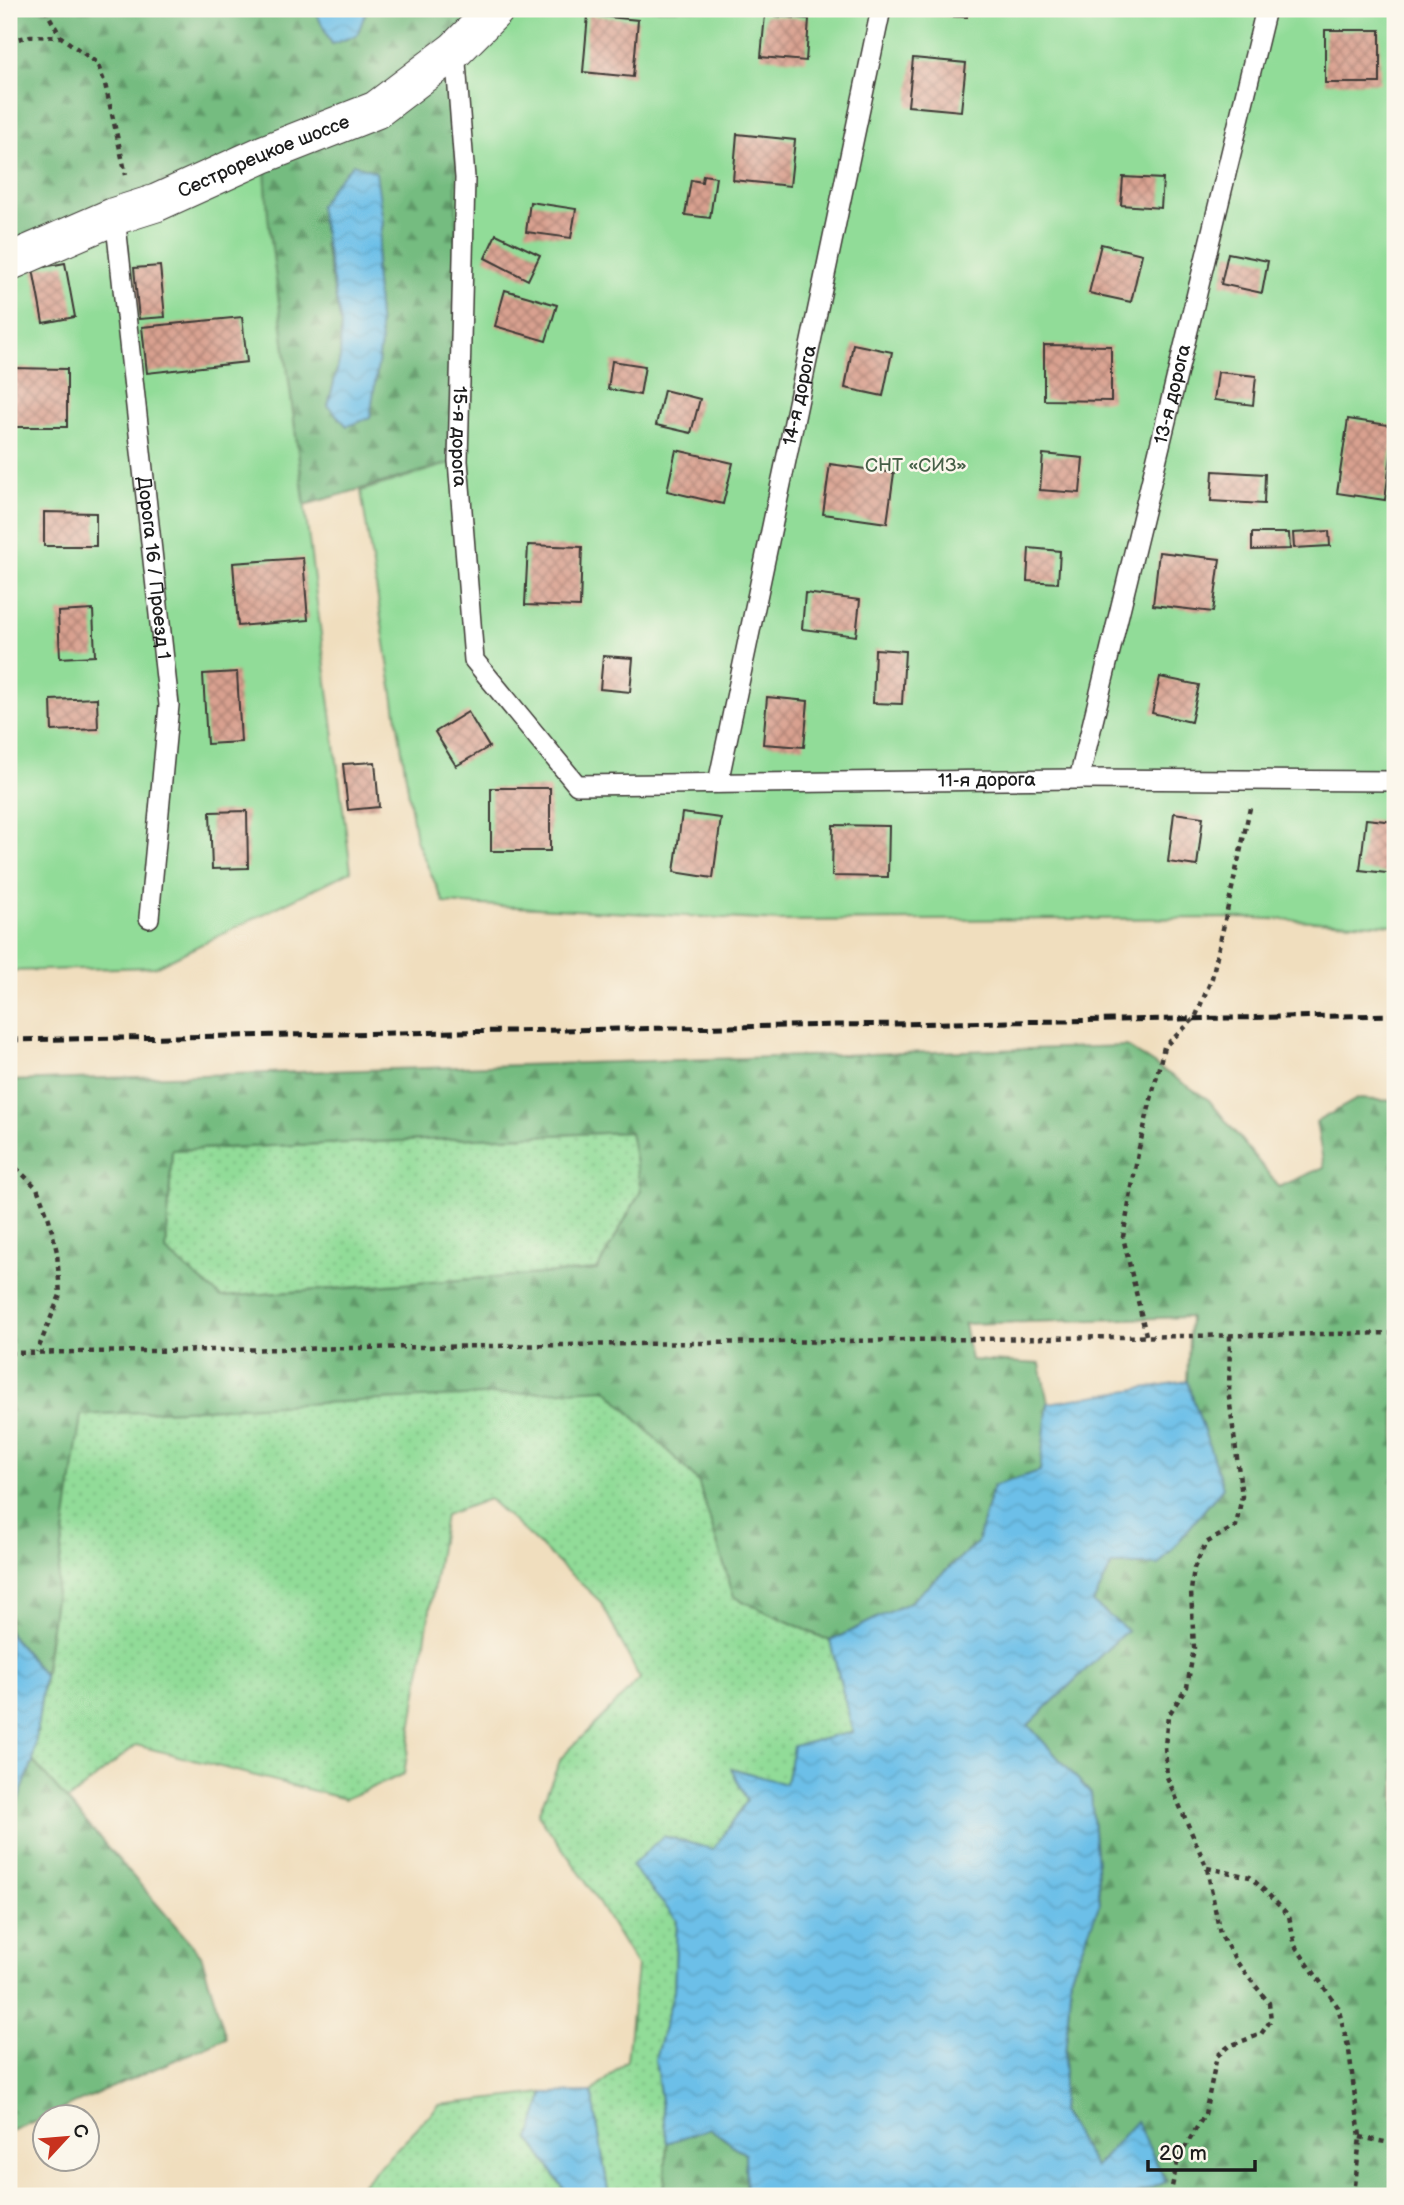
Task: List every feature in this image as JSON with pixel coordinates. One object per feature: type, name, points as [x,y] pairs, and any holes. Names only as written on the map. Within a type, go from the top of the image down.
[{"type":"street","name":"Сестрорецкое шоссе","points":[[9,262],[264,154],[376,110],[455,50],[496,9]]},
{"type":"lane","name":"14-я дорога","points":[[718,783],[881,9]]},
{"type":"lane","name":"13-я дорога","points":[[1079,779],[1266,9]]},
{"type":"lane","name":"15-я дорога","points":[[455,50],[465,178],[458,461],[474,660],[577,785]]},
{"type":"lane","name":"Дорога 16 / Проезд 1","points":[[125,213],[169,705],[149,918]]},
{"type":"lane","name":"11-я дорога","points":[[577,785],[1079,779],[1395,781]]},
{"type":"path","points":[[45,9],[61,37],[97,62],[105,84],[125,213]]},
{"type":"path","points":[[9,41],[31,36],[61,37]]},
{"type":"path","points":[[1146,1335],[1123,1237],[1139,1148],[1164,1047],[1195,1018],[1212,978],[1256,780]]},
{"type":"path","points":[[9,1161],[37,1188],[49,1219],[57,1252],[60,1295],[37,1352]]},
{"type":"path","points":[[9,1353],[1395,1333]]},
{"type":"path","points":[[1170,2196],[1178,2159],[1205,2114],[1217,2056],[1229,2046],[1261,2034],[1271,2020],[1269,2003],[1239,1965],[1220,1934],[1207,1868],[1167,1777],[1165,1746],[1168,1716],[1186,1687],[1194,1648],[1191,1591],[1195,1567],[1206,1543],[1236,1526],[1242,1496],[1229,1397],[1230,1335]]},
{"type":"path","points":[[1207,1868],[1250,1877],[1289,1916],[1294,1946],[1338,2007],[1349,2050],[1360,2137],[1354,2196]]},
{"type":"path","points":[[1360,2137],[1395,2144]]},
{"type":"green space","points":[[9,9],[314,9],[332,44],[357,35],[367,9],[496,9],[458,461],[305,505],[268,217],[264,154],[9,263]],"holes":[[[383,222],[375,270],[381,343],[370,417],[347,426],[328,406],[340,358],[341,324],[324,243]]]},
{"type":"green space","name":"СНТ «СИЗ»","points":[[496,9],[1395,9],[1395,925],[1250,918],[779,921],[444,903],[416,840],[361,491],[458,461],[455,50]]},
{"type":"green space","points":[[264,154],[268,217],[351,871],[155,967],[9,971],[9,263]]},
{"type":"green space","points":[[1126,1046],[1209,1100],[1279,1187],[1324,1167],[1316,1122],[1357,1099],[1395,1101],[1395,2196],[1131,2196],[1166,2182],[1136,2122],[1095,2167],[1061,2111],[1071,1975],[1100,1902],[1091,1794],[1028,1725],[1127,1630],[1093,1603],[1112,1564],[1159,1565],[1223,1487],[1187,1381],[1190,1317],[964,1324],[971,1360],[1040,1364],[1048,1403],[1040,1471],[993,1486],[977,1543],[910,1602],[830,1641],[734,1597],[698,1481],[606,1389],[81,1415],[44,1675],[9,1633],[9,1081]],"holes":[[[630,1132],[641,1191],[597,1270],[221,1297],[166,1251],[172,1150]]]},
{"type":"green space","points":[[631,1132],[641,1191],[597,1270],[221,1297],[166,1252],[172,1150]]},
{"type":"green space","points":[[606,1388],[698,1481],[734,1597],[830,1641],[853,1732],[794,1746],[786,1785],[732,1768],[747,1801],[713,1850],[663,1836],[677,1920],[674,1991],[655,2059],[667,2143],[664,2196],[609,2196],[592,2092],[627,2060],[637,1966],[582,1876],[538,1814],[561,1758],[640,1679],[601,1602],[489,1499],[445,1515],[404,1774],[345,1799],[136,1745],[67,1801],[33,1761],[80,1415]]},
{"type":"green space","points":[[33,1761],[201,1955],[226,2038],[74,2104],[32,2104],[32,2122],[9,2132],[9,1825]]},
{"type":"green space","points":[[544,2093],[530,2140],[569,2196],[351,2196],[439,2105]]},
{"type":"green space","points":[[709,2128],[745,2154],[746,2196],[664,2196],[667,2143]]},
{"type":"water","points":[[314,9],[367,9],[357,35],[332,44]]},
{"type":"water","points":[[353,164],[376,172],[383,222],[375,270],[381,343],[370,418],[347,426],[328,406],[340,358],[341,324],[319,207],[333,185]]},
{"type":"water","points":[[1187,1381],[1223,1487],[1159,1565],[1112,1565],[1093,1603],[1127,1630],[1028,1725],[1091,1794],[1100,1903],[1071,1975],[1061,2111],[1095,2167],[1136,2121],[1166,2182],[1131,2196],[746,2196],[745,2154],[710,2128],[667,2143],[655,2059],[674,1991],[677,1920],[631,1866],[663,1836],[713,1849],[747,1801],[731,1768],[786,1784],[793,1746],[853,1732],[830,1641],[910,1602],[977,1543],[993,1486],[1040,1471],[1048,1403]]},
{"type":"water","points":[[9,1633],[44,1675],[33,1761],[9,1825]]},
{"type":"water","points":[[592,2092],[609,2196],[569,2196],[530,2139],[544,2093]]},
{"type":"building","points":[[924,9],[967,9],[967,17],[923,15]]},
{"type":"building","points":[[588,15],[638,20],[633,77],[583,72]]},
{"type":"building","points":[[765,15],[809,19],[806,61],[761,57]]},
{"type":"building","points":[[1325,30],[1380,30],[1380,83],[1325,83]]},
{"type":"building","points":[[913,58],[966,63],[961,111],[908,106]]},
{"type":"building","points":[[737,134],[795,140],[790,186],[733,180]]},
{"type":"building","points":[[703,175],[716,177],[710,218],[685,215],[691,180],[702,182]]},
{"type":"building","points":[[1123,177],[1163,179],[1161,208],[1121,205]]},
{"type":"building","points":[[530,202],[576,209],[571,238],[526,232]]},
{"type":"building","points":[[496,234],[540,255],[528,280],[485,258]]},
{"type":"building","points":[[1101,244],[1142,254],[1131,302],[1089,293]]},
{"type":"building","points":[[1228,253],[1268,261],[1262,293],[1221,284]]},
{"type":"building","points":[[65,263],[75,317],[43,323],[33,269]]},
{"type":"building","points":[[160,266],[165,317],[139,319],[134,268]]},
{"type":"building","points":[[505,290],[557,305],[546,341],[495,326]]},
{"type":"building","points":[[242,317],[247,362],[147,373],[142,327]]},
{"type":"building","points":[[853,344],[892,352],[883,396],[845,388]]},
{"type":"building","points":[[1044,345],[1111,346],[1111,401],[1044,400]]},
{"type":"building","points":[[612,361],[645,366],[640,395],[608,389]]},
{"type":"building","points":[[9,368],[67,369],[67,427],[9,427]]},
{"type":"building","points":[[1218,372],[1256,376],[1253,405],[1214,400]]},
{"type":"building","points":[[664,390],[700,399],[691,433],[656,425]]},
{"type":"building","points":[[1348,419],[1395,426],[1385,500],[1337,493]]},
{"type":"building","points":[[676,450],[733,463],[723,504],[667,491]]},
{"type":"building","points":[[1043,454],[1083,458],[1080,493],[1040,490]]},
{"type":"building","points":[[830,464],[894,473],[887,523],[823,514]]},
{"type":"building","points":[[1213,471],[1265,474],[1264,504],[1211,501]]},
{"type":"building","points":[[44,512],[96,513],[96,546],[44,546]]},
{"type":"building","points":[[1329,531],[1330,546],[1294,548],[1293,533]]},
{"type":"building","points":[[1252,533],[1289,533],[1290,549],[1252,550]]},
{"type":"building","points":[[528,545],[582,547],[580,607],[525,605]]},
{"type":"building","points":[[1029,548],[1060,551],[1058,583],[1027,581]]},
{"type":"building","points":[[1159,552],[1220,559],[1213,612],[1153,605]]},
{"type":"building","points":[[303,558],[308,620],[238,626],[233,563]]},
{"type":"building","points":[[805,593],[860,600],[856,636],[802,629]]},
{"type":"building","points":[[93,610],[95,656],[60,658],[58,612]]},
{"type":"building","points":[[875,649],[905,651],[902,704],[873,703]]},
{"type":"building","points":[[603,656],[633,658],[630,692],[600,689]]},
{"type":"building","points":[[237,672],[241,742],[207,744],[203,674]]},
{"type":"building","points":[[1160,677],[1199,685],[1191,722],[1152,713]]},
{"type":"building","points":[[767,697],[808,701],[804,747],[763,744]]},
{"type":"building","points":[[97,698],[98,729],[52,731],[51,700]]},
{"type":"building","points":[[468,712],[489,747],[456,766],[435,732]]},
{"type":"building","points":[[375,762],[379,807],[348,810],[343,764]]},
{"type":"building","points":[[491,788],[550,788],[550,851],[491,851]]},
{"type":"building","points":[[247,811],[248,868],[212,869],[210,812]]},
{"type":"building","points":[[682,813],[721,818],[713,878],[674,872]]},
{"type":"building","points":[[1174,813],[1203,817],[1197,866],[1168,862]]},
{"type":"building","points":[[1366,819],[1395,822],[1395,874],[1360,870]]},
{"type":"building","points":[[833,825],[889,826],[888,877],[832,876]]},
{"type":"railway","points":[[9,1040],[1395,1015]]}]
